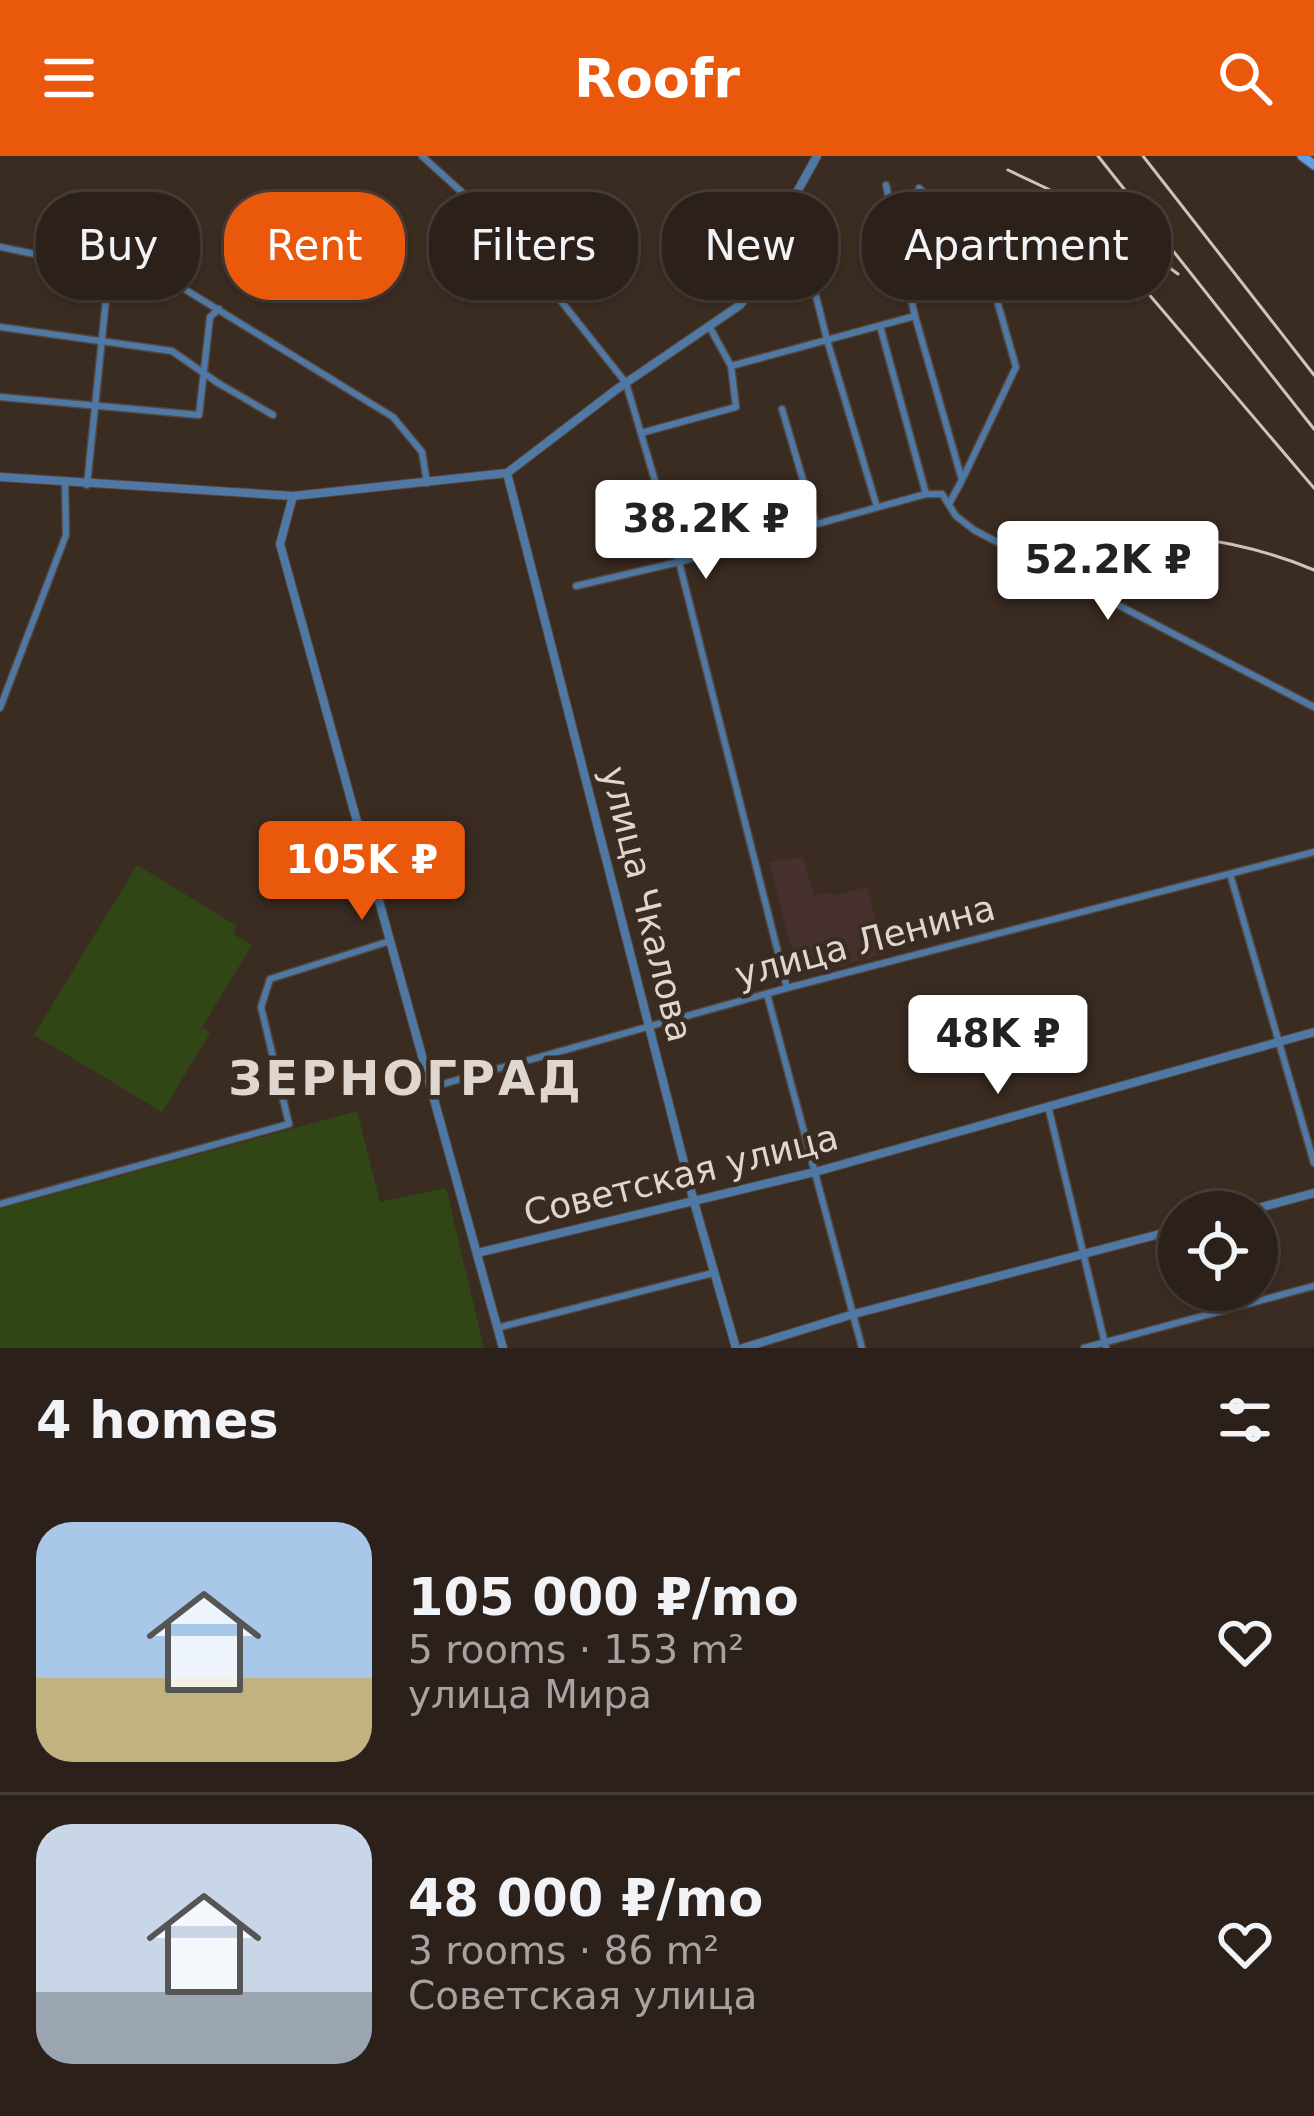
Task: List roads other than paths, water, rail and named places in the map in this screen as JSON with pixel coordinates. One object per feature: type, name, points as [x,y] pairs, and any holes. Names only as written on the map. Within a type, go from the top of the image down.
[{"type":"main road","points":[[1302,156],[1314,165]]},
{"type":"street","points":[[422,156],[507,233],[626,383],[679,562],[787,988]]},
{"type":"street","points":[[797,192],[817,156]]},
{"type":"street","points":[[886,185],[888,192]]},
{"type":"street","points":[[919,188],[923,192]]},
{"type":"street","points":[[0,247],[36,255]]},
{"type":"street","points":[[200,298],[394,417],[422,452],[428,482]]},
{"type":"street","points":[[87,485],[106,300]]},
{"type":"street","points":[[0,477],[293,496],[507,473],[744,300]]},
{"type":"street","points":[[816,300],[877,507]]},
{"type":"street","points":[[912,300],[962,479]]},
{"type":"street","points":[[949,504],[1016,367],[997,300]]},
{"type":"street","points":[[0,397],[199,415],[210,317],[219,309]]},
{"type":"street","points":[[731,366],[915,316]]},
{"type":"street","points":[[641,433],[736,406],[731,366],[709,326]]},
{"type":"street","points":[[880,326],[926,494]]},
{"type":"street","points":[[0,327],[172,351],[273,415]]},
{"type":"street","points":[[782,409],[816,524]]},
{"type":"street","name":"улица Чкалова","points":[[507,473],[713,1274],[739,1348]]},
{"type":"street","points":[[0,708],[66,536],[65,483]]},
{"type":"street","points":[[576,586],[926,494],[942,494],[956,516],[974,530],[1314,707]]},
{"type":"street","points":[[293,496],[280,544],[503,1348]]},
{"type":"street","name":"улица Ленина","points":[[432,1087],[787,988],[1314,852]]},
{"type":"street","points":[[1230,874],[1314,1163]]},
{"type":"street","points":[[0,1204],[289,1124],[261,1007],[270,979],[390,941]]},
{"type":"street","points":[[767,994],[862,1348]]},
{"type":"street","name":"Советская улица","points":[[477,1253],[815,1172],[1314,1032]]},
{"type":"street","points":[[1048,1106],[1105,1345]]},
{"type":"street","points":[[1278,1203],[1314,1193]]},
{"type":"street","points":[[739,1348],[1158,1235]]},
{"type":"street","points":[[497,1328],[713,1274]]},
{"type":"street","points":[[1084,1348],[1314,1286]]},
{"type":"railway","points":[[1098,156],[1314,429]]},
{"type":"railway","points":[[1143,156],[1314,375]]},
{"type":"railway","points":[[1008,170],[1084,206],[1178,274]]},
{"type":"railway","points":[[1154,300],[1314,488]]},
{"type":"railway","points":[[1006,525],[1201,539],[1277,556],[1314,570]]},
{"type":"district","name":"ЗЕРНОГРАД","points":[[406,1078]]}]
